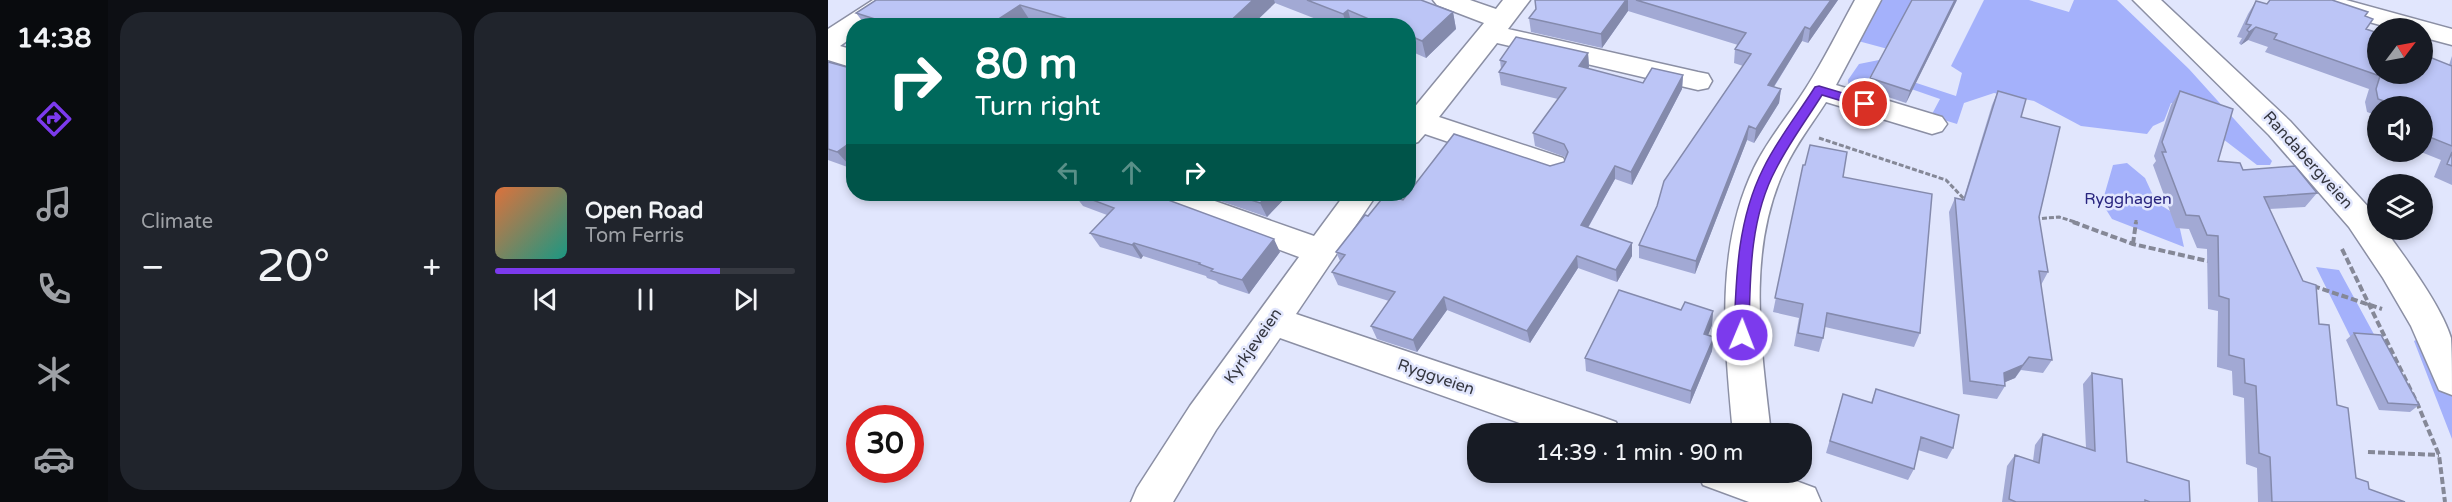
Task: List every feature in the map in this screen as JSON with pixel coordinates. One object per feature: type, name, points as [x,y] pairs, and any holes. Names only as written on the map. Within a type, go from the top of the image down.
[{"type":"street","points":[[863,18],[890,0]]},
{"type":"street","points":[[1446,0],[1698,81]]},
{"type":"street","points":[[1751,423],[1742,335],[1743,266],[1755,208],[1769,169],[1819,90],[1868,0]]},
{"type":"street","name":"Randabergveien","points":[[2146,0],[2296,143],[2334,184],[2378,242],[2415,298],[2440,347],[2452,379]]},
{"type":"street","points":[[2316,0],[2381,18]]},
{"type":"street","points":[[1416,126],[1502,18]]},
{"type":"street","points":[[828,41],[846,29]]},
{"type":"street","points":[[2433,32],[2452,37]]},
{"type":"street","points":[[828,51],[846,57]]},
{"type":"street","points":[[1819,90],[1932,124]]},
{"type":"street","points":[[1416,129],[1552,166]]},
{"type":"street","points":[[1181,201],[1320,251]]},
{"type":"street","name":"Kyrkjeveien","points":[[1151,502],[1203,418],[1357,201]]},
{"type":"street","name":"Ryggveien","points":[[1271,320],[1570,423]]},
{"type":"street","points":[[1764,483],[1802,502]]},
{"type":"path","points":[[1793,129],[1946,180],[1965,201],[1976,204]]},
{"type":"path","points":[[2028,217],[2038,220],[2059,217],[2106,232],[2133,244],[2218,264]]},
{"type":"path","points":[[2133,244],[2136,220]]},
{"type":"path","points":[[2338,241],[2439,455],[2445,502]]},
{"type":"path","points":[[2305,284],[2370,306]]},
{"type":"path","points":[[2368,452],[2439,455]]},
{"type":"green space","points":[[1868,0],[1929,0],[1899,52],[1847,38]]},
{"type":"green space","points":[[1984,0],[2029,0],[2069,12],[2074,0],[2117,0],[2189,69],[2272,161],[2270,165],[2257,165],[2223,139],[2227,122],[2171,103],[2164,121],[2153,126],[2147,134],[2081,126],[2034,101],[1994,93],[1964,103],[1957,124],[1931,116],[1940,99],[1871,75],[1858,94],[1849,92],[1848,80],[1859,64],[1884,59],[1880,71],[1956,96],[1962,73],[1951,66]]},
{"type":"green space","name":"Rygghagen","points":[[2127,163],[2145,178],[2156,202],[2170,211],[2180,229],[2184,247],[2112,219],[2102,203],[2113,165]]},
{"type":"green space","points":[[2316,267],[2339,270],[2376,338],[2351,338]]},
{"type":"green space","points":[[2426,335],[2452,391],[2452,439],[2414,341]]},
{"type":"building","points":[[876,0],[1253,0],[1234,18],[1065,18],[1020,5],[1000,18],[872,18],[856,13]]},
{"type":"building","points":[[1307,0],[1421,0],[1453,12],[1422,41],[1416,38],[1416,18],[1366,18],[1348,10],[1343,14]]},
{"type":"building","points":[[1535,0],[1626,0],[1601,34],[1529,18],[1536,9]]},
{"type":"building","points":[[1636,0],[1831,0],[1810,29],[1805,27],[1768,85],[1781,89],[1756,129],[1749,126],[1696,261],[1639,245],[1657,206],[1664,181],[1751,54],[1735,49],[1746,33]]},
{"type":"building","points":[[1912,0],[1955,0],[1910,91],[1870,78]]},
{"type":"building","points":[[2270,0],[2332,0],[2368,12],[2365,16],[2370,18],[2367,18],[2366,29],[2367,71],[2274,39],[2277,34],[2256,27],[2249,32],[2247,30],[2251,25],[2246,24],[2256,1],[2267,4]]},
{"type":"building","points":[[1516,37],[1588,53],[1579,66],[1643,83],[1652,68],[1683,75],[1631,172],[1615,166],[1581,225],[1632,243],[1616,270],[1577,256],[1527,331],[1444,297],[1413,340],[1371,326],[1395,292],[1332,272],[1345,255],[1336,252],[1365,215],[1368,216],[1380,201],[1416,201],[1416,183],[1454,134],[1550,166],[1564,162],[1568,152],[1564,144],[1533,133],[1566,88],[1499,72],[1506,62],[1500,60]]},
{"type":"building","points":[[2433,58],[2452,66],[2452,146],[2433,138],[2433,96],[2377,96],[2378,84],[2433,84]]},
{"type":"building","points":[[828,62],[846,67],[846,146],[837,152],[828,149]]},
{"type":"building","points":[[1998,91],[2026,99],[2021,117],[2060,127],[2039,217],[2048,272],[2039,271],[2052,360],[2029,357],[2023,365],[2004,373],[2005,386],[1970,381],[1955,198],[1964,200]]},
{"type":"building","points":[[2180,91],[2233,109],[2218,161],[2240,163],[2243,170],[2295,166],[2317,193],[2264,197],[2303,281],[2316,285],[2319,324],[2329,325],[2337,405],[2348,408],[2356,478],[2368,482],[2369,489],[2405,502],[2272,502],[2270,457],[2259,453],[2256,386],[2245,383],[2244,359],[2229,355],[2229,299],[2219,296],[2218,236],[2207,235],[2199,216],[2186,215],[2162,152],[2166,152],[2162,142]]},
{"type":"building","points":[[1810,145],[1847,152],[1843,177],[1932,194],[1920,333],[1827,313],[1823,338],[1798,333],[1803,304],[1775,298],[1803,165],[1805,165]]},
{"type":"building","points":[[2452,152],[2452,166],[2447,164]]},
{"type":"building","points":[[1096,201],[1171,201],[1274,239],[1242,280],[1211,271],[1213,269],[1200,263],[1134,243],[1132,245],[1090,233],[1114,208]]},
{"type":"building","points":[[1619,290],[1681,310],[1685,302],[1713,311],[1704,334],[1714,337],[1691,391],[1585,358]]},
{"type":"building","points":[[2354,333],[2381,335],[2419,405],[2388,403]]},
{"type":"building","points":[[2092,373],[2122,379],[2127,462],[2189,481],[2190,502],[2145,500],[2145,502],[2016,502],[2009,499],[2015,455],[2039,463],[2043,434],[2095,451]]},
{"type":"building","points":[[1876,389],[1959,415],[1953,448],[1921,437],[1914,469],[1830,441],[1843,394],[1872,403]]},
{"type":"route","points":[[1742,335],[1743,266],[1755,208],[1769,169],[1819,90],[1865,104]]}]
